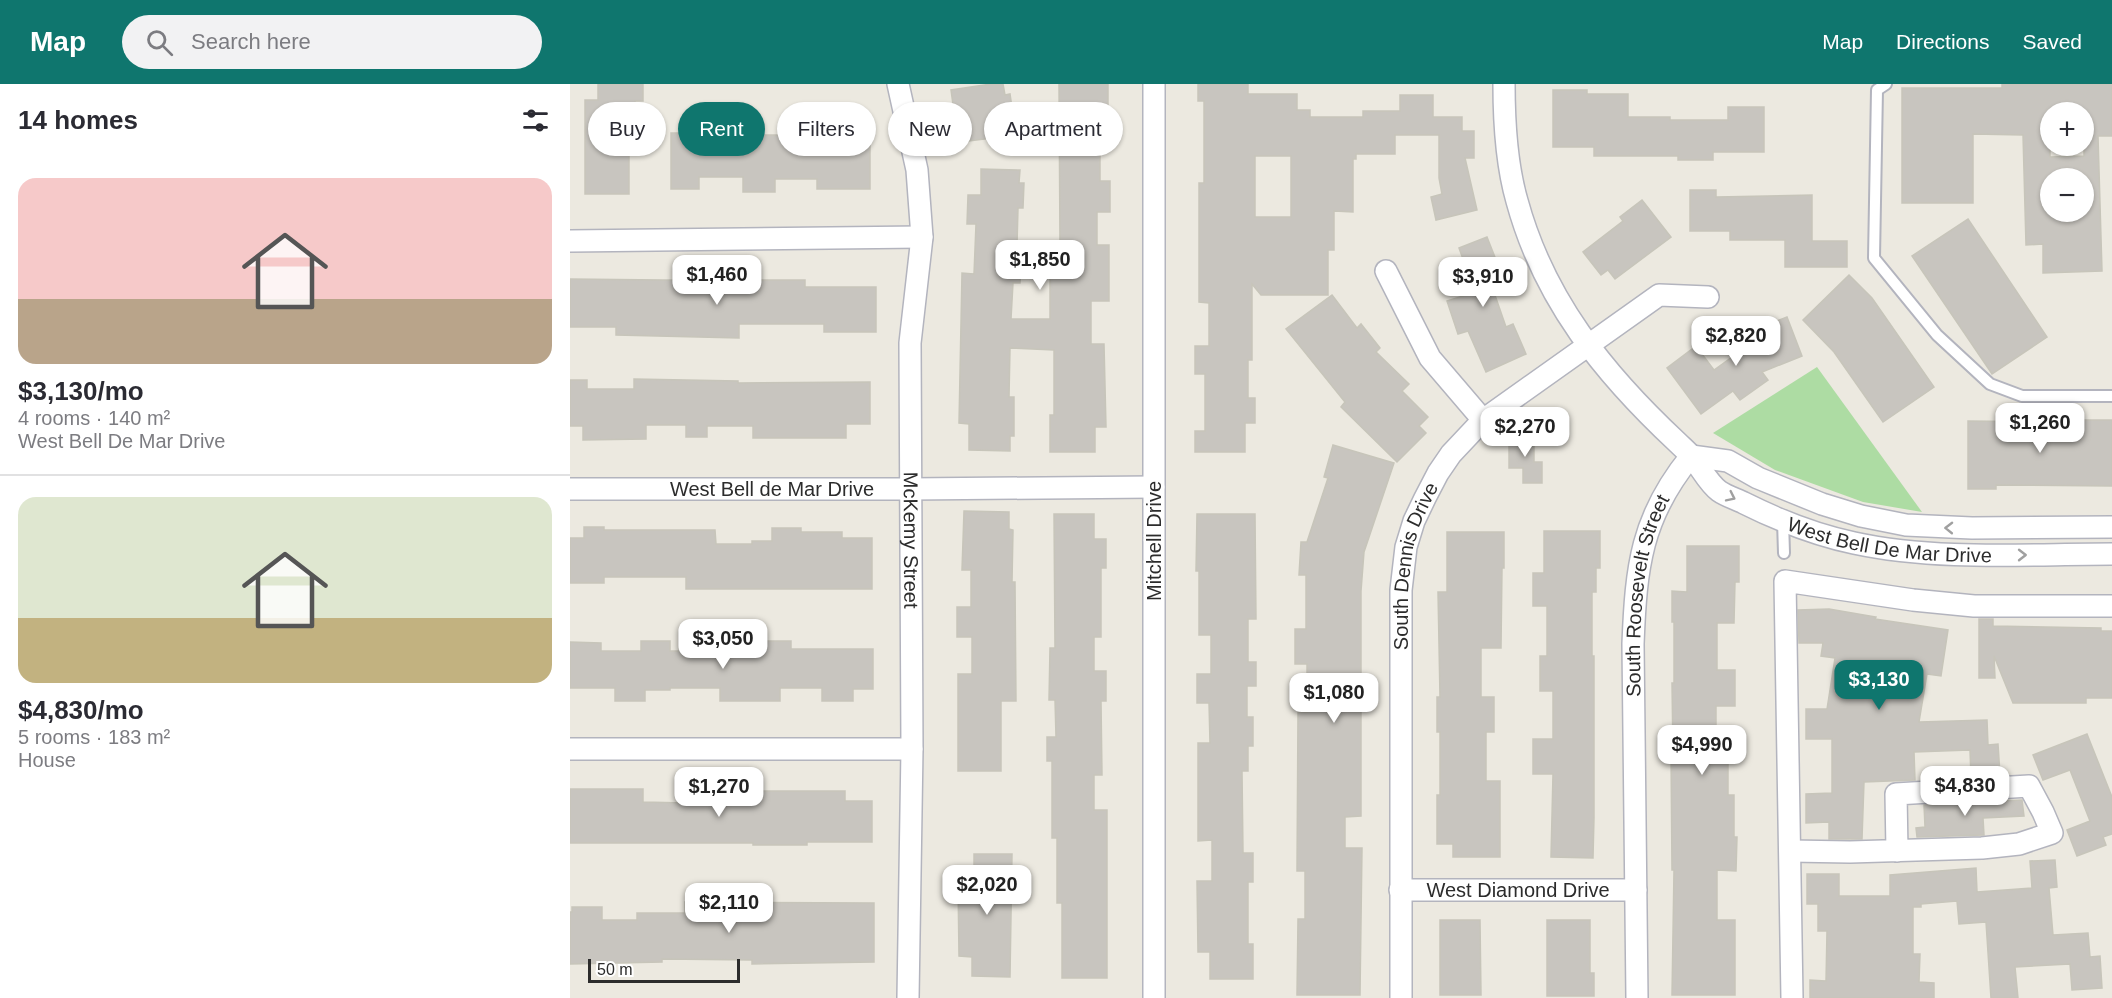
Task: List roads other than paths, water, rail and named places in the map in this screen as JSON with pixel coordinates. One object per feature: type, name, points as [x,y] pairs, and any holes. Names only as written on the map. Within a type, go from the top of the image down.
[{"type":"street","name":"McKemy Street","points":[[898,84],[917,170],[922,237],[910,343],[912,749],[908,998]]},
{"type":"street","name":"Mitchell Drive","points":[[1154,84],[1154,998]]},
{"type":"street","points":[[1504,84],[1509,167],[1528,235],[1553,292],[1589,346]]},
{"type":"street","points":[[570,241],[922,237]]},
{"type":"street","points":[[1386,271],[1430,358],[1483,420]]},
{"type":"street","name":"South Dennis Drive","points":[[1401,998],[1400,615],[1402,568],[1414,521],[1438,473],[1451,454],[1483,420],[1659,295],[1708,297]]},
{"type":"street","name":"West Bell De Mar Drive","points":[[1589,346],[1611,375],[1640,407],[1691,456],[1718,490],[1784,521],[1854,543],[1901,551],[1951,555],[2112,554]]},
{"type":"street","name":"West Bell De Mar Drive","points":[[1691,456],[1728,460],[1758,478],[1813,501],[1862,516],[1906,525],[1972,528],[2112,526]]},
{"type":"street","name":"South Roosevelt Street","points":[[1637,998],[1633,644],[1640,559],[1658,504],[1674,476],[1691,456]]},
{"type":"street","name":"West Bell de Mar Drive","points":[[570,489],[1154,487]]},
{"type":"street","points":[[1792,998],[1785,581],[1913,600],[1974,606],[2112,606]]},
{"type":"street","points":[[570,749],[912,749]]},
{"type":"street","points":[[1790,851],[1897,851],[1982,848],[2019,844],[2052,833],[2029,786],[1896,794],[1897,851]]},
{"type":"street","name":"West Diamond Drive","points":[[1401,890],[1636,890]]},
{"type":"lane","points":[[1886,84],[1877,90],[1874,258],[1937,335],[1990,384],[2022,396],[2112,396]]},
{"type":"lane","points":[[1784,521],[1784,553]]}]
